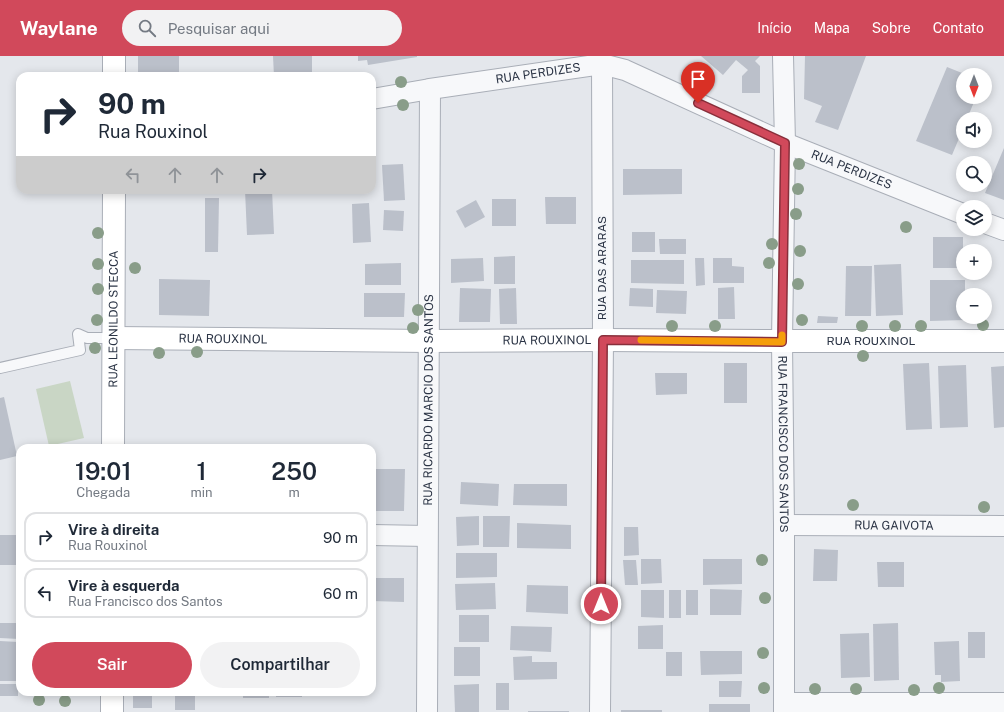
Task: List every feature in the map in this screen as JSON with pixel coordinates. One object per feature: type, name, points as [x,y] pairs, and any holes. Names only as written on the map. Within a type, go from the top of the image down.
[{"type":"street","points":[[114,56],[114,72]]},
{"type":"street","name":"RUA FRANCISCO DOS SANTOS","points":[[783,56],[785,143],[782,342],[784,707]]},
{"type":"street","name":"RUA PERDIZES","points":[[376,98],[602,64],[625,70],[785,143],[956,211]]},
{"type":"street","name":"RUA DAS ARARAS","points":[[600,712],[603,340],[602,64]]},
{"type":"street","name":"RUA RICARDO MARCIO DOS SANTOS","points":[[427,712],[430,89]]},
{"type":"street","name":"RUA LEONILDO STECCA","points":[[113,444],[114,194]]},
{"type":"street","points":[[992,226],[1004,230]]},
{"type":"street","name":"RUA ROUXINOL","points":[[113,338],[429,342],[603,340],[782,342],[1004,341]]},
{"type":"street","name":"RUA GAIVOTA","points":[[784,525],[1004,526]]},
{"type":"street","points":[[376,535],[427,536]]},
{"type":"street","points":[[112,696],[112,712]]},
{"type":"street","points":[[784,707],[1004,703]]},
{"type":"lane","points":[[0,368],[80,350],[78,334],[87,338],[113,338]]},
{"type":"green space","points":[[70,381],[84,438],[58,444],[49,444],[36,389]]},
{"type":"building","points":[[138,56],[179,56],[179,72],[138,72]]},
{"type":"building","points":[[273,56],[312,56],[312,72],[274,72]]},
{"type":"building","points":[[358,56],[417,57],[368,65],[367,60],[358,61]]},
{"type":"building","points":[[701,56],[760,56],[755,61],[760,66],[760,93],[742,93],[742,76],[748,70],[736,60],[723,75]]},
{"type":"building","points":[[805,56],[866,56],[838,130],[815,122],[822,106],[804,99]]},
{"type":"building","points":[[947,67],[956,71],[956,104],[973,104],[970,112],[956,112],[956,146],[952,155],[916,141]]},
{"type":"building","points":[[1004,148],[1004,200],[985,193],[992,192],[992,176]]},
{"type":"building","points":[[403,164],[405,200],[384,201],[382,165]]},
{"type":"building","points":[[623,169],[682,169],[682,194],[623,195]]},
{"type":"building","points":[[245,194],[272,194],[274,234],[247,235]]},
{"type":"building","points":[[545,197],[576,197],[576,224],[546,224]]},
{"type":"building","points":[[205,198],[219,198],[218,252],[205,252]]},
{"type":"building","points":[[492,199],[516,199],[516,226],[492,226]]},
{"type":"building","points":[[476,200],[485,217],[465,228],[456,211]]},
{"type":"building","points":[[369,203],[371,242],[353,243],[352,204]]},
{"type":"building","points":[[384,210],[404,211],[403,231],[383,230]]},
{"type":"building","points":[[632,232],[655,232],[655,252],[632,252]]},
{"type":"building","points":[[933,237],[963,237],[963,244],[956,244],[956,268],[933,268]]},
{"type":"building","points":[[659,239],[686,239],[686,254],[660,254]]},
{"type":"building","points":[[515,256],[515,284],[494,284],[494,257]]},
{"type":"building","points":[[483,258],[484,281],[451,283],[451,259]]},
{"type":"building","points":[[695,258],[704,258],[705,285],[696,286]]},
{"type":"building","points":[[713,258],[732,258],[732,266],[744,267],[744,283],[713,283]]},
{"type":"building","points":[[631,260],[684,260],[684,284],[631,283]]},
{"type":"building","points":[[401,263],[401,285],[365,285],[365,264]]},
{"type":"building","points":[[901,264],[903,315],[876,316],[874,265]]},
{"type":"building","points":[[846,266],[872,266],[871,316],[845,316]]},
{"type":"building","points":[[159,279],[210,280],[209,316],[159,315]]},
{"type":"building","points":[[930,280],[965,280],[965,288],[956,288],[956,320],[930,321]]},
{"type":"building","points":[[734,287],[735,319],[718,319],[718,288]]},
{"type":"building","points":[[460,288],[491,289],[490,322],[459,322]]},
{"type":"building","points":[[516,288],[517,324],[500,324],[499,289]]},
{"type":"building","points":[[630,288],[653,289],[653,307],[629,306]]},
{"type":"building","points":[[657,290],[687,291],[686,314],[656,313]]},
{"type":"building","points":[[364,293],[405,293],[404,317],[364,317]]},
{"type":"building","points":[[818,316],[838,317],[837,323],[817,323]]},
{"type":"building","points":[[724,363],[747,363],[747,403],[724,403]]},
{"type":"building","points":[[929,363],[932,429],[906,430],[903,364]]},
{"type":"building","points":[[966,365],[968,427],[940,428],[938,366]]},
{"type":"building","points":[[1004,366],[1004,427],[994,428],[991,367]]},
{"type":"building","points":[[655,373],[687,373],[687,394],[656,395]]},
{"type":"building","points":[[4,397],[16,456],[0,460],[0,398]]},
{"type":"building","points":[[376,469],[405,469],[404,511],[376,511]]},
{"type":"building","points":[[461,482],[499,484],[498,506],[460,504]]},
{"type":"building","points":[[514,484],[567,484],[567,506],[513,505]]},
{"type":"building","points":[[479,516],[479,545],[457,546],[456,517]]},
{"type":"building","points":[[483,516],[510,516],[509,547],[483,547]]},
{"type":"building","points":[[517,523],[571,525],[571,549],[517,548]]},
{"type":"building","points":[[624,527],[638,527],[639,555],[624,556]]},
{"type":"building","points":[[0,535],[16,535],[16,565],[0,565]]},
{"type":"building","points":[[814,549],[838,550],[837,581],[813,581]]},
{"type":"building","points":[[456,553],[497,553],[497,577],[456,578]]},
{"type":"building","points":[[641,559],[661,559],[662,583],[641,584]]},
{"type":"building","points":[[703,559],[742,559],[742,584],[703,585]]},
{"type":"building","points":[[623,560],[636,560],[638,585],[625,585]]},
{"type":"building","points":[[877,562],[904,562],[904,587],[878,587]]},
{"type":"building","points":[[376,578],[404,578],[404,602],[376,601]]},
{"type":"building","points":[[495,583],[496,609],[456,610],[455,584]]},
{"type":"building","points":[[527,585],[568,586],[568,614],[526,612]]},
{"type":"building","points":[[710,589],[742,590],[741,615],[710,615]]},
{"type":"building","points":[[641,590],[664,590],[664,618],[641,617]]},
{"type":"building","points":[[669,590],[681,590],[681,618],[669,618]]},
{"type":"building","points":[[686,590],[698,590],[698,615],[686,615]]},
{"type":"building","points":[[459,615],[489,615],[489,642],[459,642]]},
{"type":"building","points":[[0,623],[16,623],[16,639],[0,638]]},
{"type":"building","points":[[898,623],[899,680],[874,681],[873,624]]},
{"type":"building","points":[[663,625],[663,649],[638,649],[638,626]]},
{"type":"building","points":[[511,626],[552,627],[551,652],[510,650]]},
{"type":"building","points":[[968,632],[985,632],[985,658],[968,658]]},
{"type":"building","points":[[869,633],[870,677],[841,678],[840,634]]},
{"type":"building","points":[[0,641],[16,642],[16,681],[0,681]]},
{"type":"building","points":[[959,641],[960,681],[941,682],[941,675],[935,675],[934,642]]},
{"type":"building","points":[[454,647],[480,647],[480,676],[454,676]]},
{"type":"building","points":[[700,651],[742,651],[742,674],[701,675]]},
{"type":"building","points":[[666,652],[682,652],[682,676],[666,676]]},
{"type":"building","points":[[532,656],[532,662],[557,662],[557,679],[514,680],[513,657]]},
{"type":"building","points":[[719,681],[742,681],[741,697],[719,697]]},
{"type":"building","points":[[496,683],[509,683],[509,710],[496,710]]},
{"type":"building","points":[[0,684],[16,684],[16,696],[0,696]]},
{"type":"building","points":[[479,684],[479,712],[455,712],[454,685]]},
{"type":"building","points":[[133,696],[152,696],[152,708],[133,708]]},
{"type":"building","points":[[175,696],[195,696],[195,710],[175,710]]},
{"type":"building","points":[[243,696],[269,696],[269,698],[243,698]]},
{"type":"building","points":[[276,696],[302,696],[302,697]]},
{"type":"building","points":[[709,704],[750,704],[750,712],[709,712]]},
{"type":"building","points":[[621,710],[662,710],[662,712],[621,712]]},
{"type":"building","points":[[569,711],[569,712],[528,712]]},
{"type":"slow traffic","points":[[641,340],[782,342],[782,335]]},
{"type":"route","points":[[601,604],[603,340],[782,342],[785,143],[698,103]]}]
